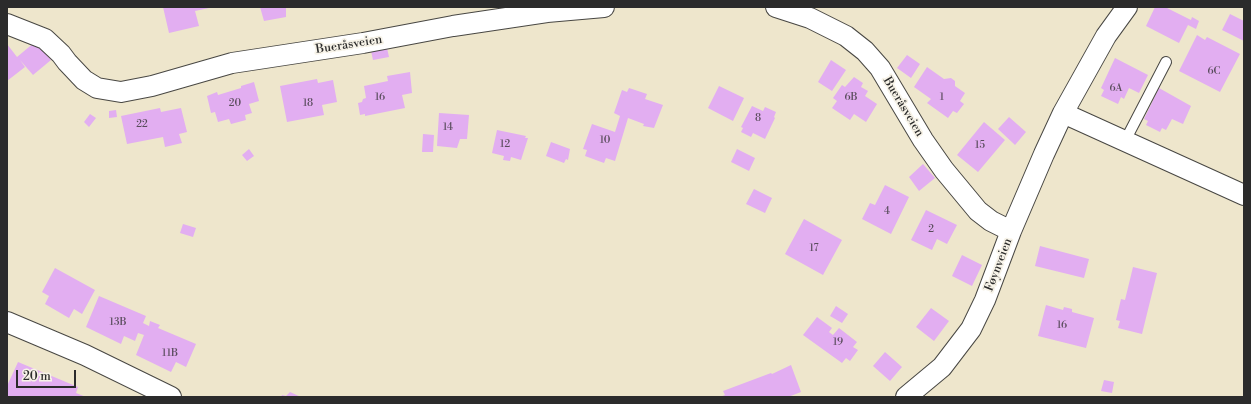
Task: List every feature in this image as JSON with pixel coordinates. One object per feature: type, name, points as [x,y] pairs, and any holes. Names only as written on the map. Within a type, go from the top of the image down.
[{"type":"street","name":"Bueråsveien","points":[[7,24],[45,39],[61,54],[84,80],[97,88],[121,92],[152,86],[232,63],[363,43],[453,26],[547,12],[604,7]]},
{"type":"street","name":"Bueråsveien","points":[[776,7],[810,18],[846,36],[865,51],[880,68],[923,140],[944,170],[978,211],[991,221],[1011,231]]},
{"type":"street","name":"Føynveien","points":[[906,397],[942,367],[971,329],[986,300],[1011,231],[1063,113],[1106,36],[1127,7]]},
{"type":"street","points":[[1063,113],[1244,195]]},
{"type":"street","points":[[7,322],[79,353],[171,397]]},
{"type":"lane","points":[[1125,141],[1166,62]]},
{"type":"building","points":[[163,7],[209,8],[195,11],[199,26],[169,33]]},
{"type":"building","points":[[260,7],[286,7],[286,17],[264,21]]},
{"type":"building","points":[[1155,7],[1165,7],[1191,20],[1192,17],[1199,21],[1196,29],[1188,25],[1179,43],[1146,26]]},
{"type":"building","points":[[1230,14],[1244,21],[1244,41],[1222,30]]},
{"type":"building","points":[[1197,35],[1205,40],[1207,37],[1240,54],[1220,92],[1179,71]]},
{"type":"building","points":[[35,42],[51,60],[33,75],[20,60],[25,67],[7,81],[7,44],[17,57]]},
{"type":"building","points":[[387,48],[389,57],[373,60],[371,51]]},
{"type":"building","points":[[907,55],[920,64],[911,78],[897,68]]},
{"type":"building","points":[[1115,58],[1148,75],[1139,93],[1129,88],[1124,99],[1121,97],[1118,104],[1101,96],[1104,90],[1101,88]]},
{"type":"building","points":[[831,60],[846,70],[832,91],[818,82]]},
{"type":"building","points":[[927,67],[944,79],[951,78],[955,81],[955,86],[965,93],[960,101],[964,104],[957,113],[953,111],[948,118],[927,103],[931,99],[914,87]]},
{"type":"building","points":[[410,72],[412,93],[402,95],[405,108],[365,116],[365,114],[360,115],[358,103],[362,102],[363,99],[366,98],[364,86],[388,81],[387,76]]},
{"type":"building","points":[[854,77],[863,83],[861,87],[868,91],[865,96],[877,104],[866,122],[854,114],[850,120],[832,108],[837,101],[833,98],[842,85],[845,87]]},
{"type":"building","points":[[317,79],[318,83],[333,80],[337,102],[322,105],[324,115],[287,122],[280,86]]},
{"type":"building","points":[[254,82],[259,101],[249,104],[252,113],[245,115],[246,120],[231,124],[229,119],[218,122],[215,112],[211,113],[207,96],[217,92],[218,95],[241,88],[241,86]]},
{"type":"building","points":[[719,86],[744,98],[733,121],[708,108]]},
{"type":"building","points":[[629,88],[647,94],[645,99],[663,105],[654,128],[643,126],[644,124],[628,118],[615,161],[606,158],[604,163],[585,156],[587,150],[583,149],[592,124],[615,132],[620,116],[614,113],[622,90],[627,92]]},
{"type":"building","points":[[1159,88],[1191,106],[1183,124],[1172,119],[1166,130],[1162,128],[1160,132],[1146,125],[1148,121],[1144,119]]},
{"type":"building","points":[[752,106],[763,111],[765,107],[776,112],[775,118],[765,139],[753,133],[751,137],[741,132],[743,128],[741,127]]},
{"type":"building","points":[[160,108],[161,112],[181,108],[187,132],[179,134],[182,143],[165,147],[163,137],[127,144],[121,116]]},
{"type":"building","points":[[116,110],[117,117],[109,118],[109,111]]},
{"type":"building","points":[[439,113],[469,115],[467,139],[460,139],[457,148],[437,146]]},
{"type":"building","points":[[90,114],[96,118],[89,127],[84,122]]},
{"type":"building","points":[[1009,117],[1026,132],[1015,145],[998,129]]},
{"type":"building","points":[[984,122],[1005,140],[978,172],[957,155]]},
{"type":"building","points":[[497,130],[526,136],[525,138],[528,138],[521,160],[511,157],[510,161],[503,160],[504,156],[492,153]]},
{"type":"building","points":[[423,134],[434,135],[433,152],[422,152]]},
{"type":"building","points":[[551,142],[570,149],[568,160],[566,159],[564,163],[546,156]]},
{"type":"building","points":[[249,149],[254,156],[247,161],[242,155]]},
{"type":"building","points":[[737,149],[755,158],[749,171],[731,162]]},
{"type":"building","points":[[923,164],[935,178],[919,191],[909,177]]},
{"type":"building","points":[[885,185],[909,197],[891,234],[862,219],[870,203],[875,205]]},
{"type":"building","points":[[754,189],[772,198],[765,213],[746,204]]},
{"type":"building","points":[[926,210],[957,225],[947,244],[937,239],[932,250],[911,240]]},
{"type":"building","points":[[804,219],[842,240],[823,275],[785,254]]},
{"type":"building","points":[[183,224],[196,228],[193,237],[180,233]]},
{"type":"building","points":[[1040,246],[1089,259],[1084,278],[1035,266]]},
{"type":"building","points":[[962,255],[982,265],[972,286],[952,276]]},
{"type":"building","points":[[1133,267],[1157,273],[1142,334],[1118,328],[1120,321],[1116,320],[1121,299],[1125,300]]},
{"type":"building","points":[[55,268],[95,290],[82,314],[74,309],[69,318],[45,304],[49,296],[42,292]]},
{"type":"building","points":[[99,296],[146,316],[143,323],[149,326],[150,321],[160,325],[158,328],[196,344],[186,367],[176,362],[171,372],[136,355],[144,335],[138,333],[135,341],[124,336],[121,344],[86,327]]},
{"type":"building","points":[[1046,305],[1063,310],[1064,307],[1072,309],[1072,312],[1094,318],[1086,348],[1038,336]]},
{"type":"building","points":[[836,306],[848,314],[842,323],[830,316]]},
{"type":"building","points":[[931,308],[949,321],[934,341],[916,327]]},
{"type":"building","points":[[817,317],[832,328],[829,332],[833,335],[839,328],[857,342],[853,347],[858,350],[850,361],[846,358],[842,363],[803,335]]},
{"type":"building","points":[[885,352],[902,367],[890,381],[873,366]]},
{"type":"building","points":[[18,362],[78,387],[76,393],[86,397],[7,397],[7,386]]},
{"type":"building","points":[[791,365],[801,392],[788,397],[720,397],[725,395],[723,391],[771,373],[772,374]]},
{"type":"building","points":[[1104,380],[1114,382],[1112,393],[1101,391]]},
{"type":"building","points":[[290,392],[301,397],[281,397],[282,395],[286,396]]}]
